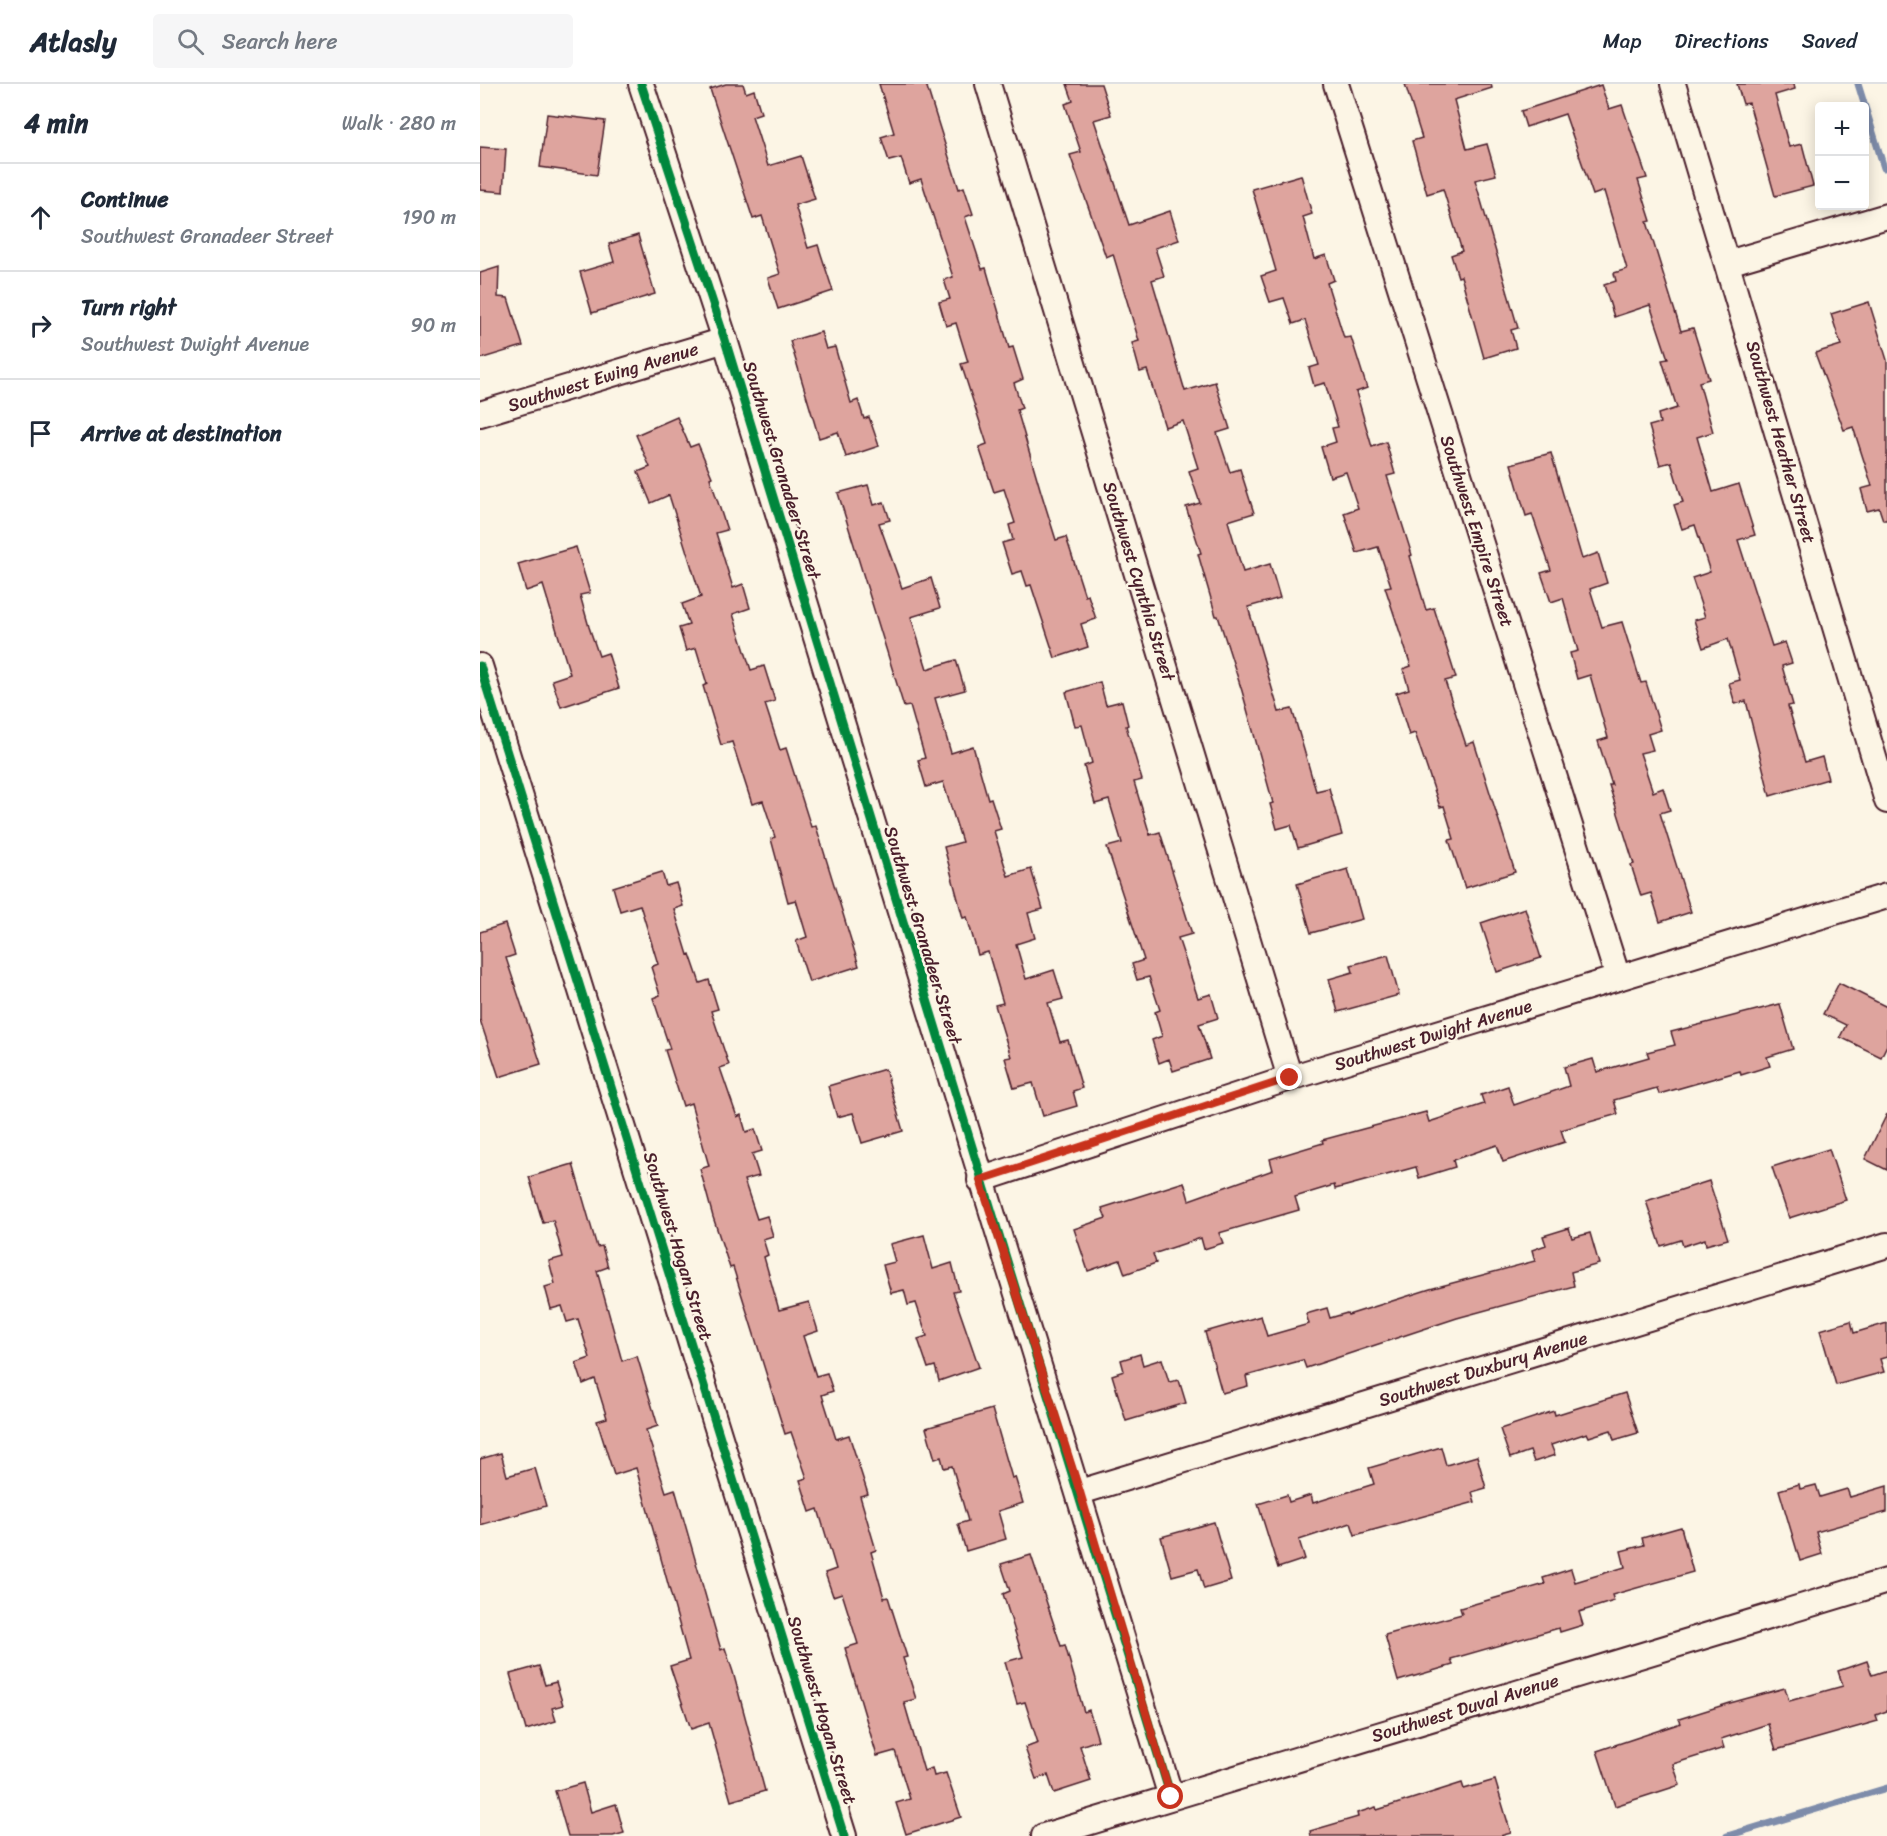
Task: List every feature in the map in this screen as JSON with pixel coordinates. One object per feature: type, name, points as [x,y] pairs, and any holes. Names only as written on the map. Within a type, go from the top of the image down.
[{"type":"street","name":"Southwest Granadeer Street","points":[[641,84],[725,340],[980,1180],[1080,1492],[1171,1797]]},
{"type":"street","name":"Southwest Cynthia Street","points":[[988,84],[1290,1078]]},
{"type":"street","name":"Southwest Empire Street","points":[[1336,84],[1618,978]]},
{"type":"street","name":"Southwest Heather Street","points":[[1674,84],[1887,801]]},
{"type":"street","points":[[1728,263],[1887,216]]},
{"type":"street","name":"Southwest Ewing Avenue","points":[[480,414],[725,340]]},
{"type":"street","name":"Southwest Hogan Street","points":[[480,666],[844,1836]]},
{"type":"street","name":"Southwest Dwight Avenue","points":[[980,1180],[1290,1078],[1887,896]]},
{"type":"street","name":"Southwest Duxbury Avenue","points":[[1080,1492],[1887,1245]]},
{"type":"street","name":"Southwest Duval Avenue","points":[[1044,1836],[1887,1581]]},
{"type":"building","points":[[726,84],[743,84],[746,93],[754,90],[761,113],[752,116],[768,166],[801,156],[815,199],[795,205],[808,248],[818,245],[833,291],[778,309],[768,278],[780,274],[762,216],[753,219],[710,89]]},
{"type":"building","points":[[879,84],[926,84],[959,189],[964,187],[973,214],[965,217],[982,269],[986,268],[1009,348],[1013,347],[1023,379],[1014,383],[1022,408],[1017,410],[1056,540],[1066,537],[1085,596],[1088,595],[1096,619],[1081,624],[1088,647],[1055,658],[1031,585],[1027,586],[1022,571],[1012,574],[1002,543],[1013,540],[1009,525],[1015,523],[1004,489],[994,492],[979,447],[987,444],[961,364],[968,362],[956,323],[946,326],[939,302],[950,299],[944,280],[953,277],[921,179],[909,183],[901,158],[889,161],[881,137],[894,133]]},
{"type":"building","points":[[1067,84],[1101,84],[1111,115],[1094,120],[1129,225],[1170,211],[1179,240],[1155,248],[1164,276],[1152,280],[1185,391],[1215,382],[1230,429],[1217,433],[1230,472],[1240,469],[1254,513],[1228,521],[1243,572],[1270,564],[1280,598],[1248,607],[1279,712],[1292,709],[1316,791],[1329,788],[1342,835],[1298,848],[1291,825],[1277,829],[1270,804],[1273,803],[1242,691],[1218,616],[1216,616],[1198,554],[1201,553],[1186,507],[1200,503],[1189,471],[1198,468],[1183,421],[1165,427],[1147,370],[1140,372],[1132,343],[1139,341],[1113,254],[1106,257],[1070,155],[1081,152],[1065,104],[1073,101]]},
{"type":"building","points":[[1405,84],[1491,84],[1492,88],[1454,100],[1467,149],[1487,144],[1496,175],[1475,180],[1518,328],[1511,330],[1516,348],[1484,358],[1461,276],[1458,277],[1451,255],[1462,251],[1443,189],[1427,194],[1412,141],[1422,138]]},
{"type":"building","points":[[1737,84],[1794,84],[1795,89],[1775,95],[1789,147],[1802,144],[1813,186],[1775,196],[1749,103],[1743,104]]},
{"type":"building","points":[[1601,85],[1609,109],[1622,105],[1647,178],[1638,180],[1651,221],[1647,222],[1681,331],[1693,328],[1709,379],[1699,382],[1713,432],[1697,437],[1713,492],[1739,484],[1755,535],[1738,540],[1772,646],[1785,642],[1792,663],[1782,666],[1793,705],[1788,706],[1805,762],[1822,757],[1828,779],[1770,796],[1746,701],[1735,704],[1729,683],[1740,680],[1728,639],[1703,648],[1694,620],[1705,617],[1692,578],[1710,572],[1695,525],[1682,529],[1674,505],[1683,502],[1671,462],[1660,465],[1649,426],[1660,423],[1658,414],[1677,408],[1662,360],[1668,359],[1650,305],[1614,317],[1604,285],[1616,281],[1614,273],[1627,269],[1604,191],[1593,195],[1565,114],[1526,127],[1521,111]]},
{"type":"building","points":[[547,114],[605,121],[597,175],[540,167]]},
{"type":"building","points":[[480,147],[506,149],[503,192],[480,190]]},
{"type":"building","points":[[1301,175],[1312,214],[1303,217],[1314,259],[1326,255],[1334,280],[1327,283],[1344,338],[1351,337],[1367,388],[1356,392],[1372,447],[1386,442],[1395,474],[1387,476],[1412,555],[1410,556],[1426,610],[1434,608],[1456,678],[1445,681],[1466,745],[1474,742],[1515,872],[1465,888],[1449,840],[1454,839],[1444,806],[1440,807],[1415,733],[1409,735],[1396,693],[1409,689],[1403,669],[1411,666],[1385,587],[1391,586],[1378,547],[1357,553],[1344,513],[1358,508],[1346,472],[1330,477],[1321,447],[1336,442],[1332,428],[1338,427],[1325,383],[1314,386],[1309,368],[1319,365],[1305,320],[1293,324],[1284,298],[1270,302],[1261,276],[1276,271],[1252,189]]},
{"type":"building","points":[[638,235],[655,294],[592,313],[580,272],[614,262],[609,244]]},
{"type":"building","points":[[499,267],[498,297],[508,298],[523,346],[480,359],[480,273]]},
{"type":"building","points":[[1869,302],[1887,360],[1887,520],[1883,520],[1879,508],[1867,511],[1861,489],[1872,486],[1853,427],[1844,430],[1815,353],[1841,345],[1831,314]]},
{"type":"building","points":[[821,332],[826,349],[835,347],[851,403],[858,400],[864,419],[869,417],[879,446],[846,457],[838,432],[819,438],[790,341]]},
{"type":"building","points":[[677,417],[690,447],[698,444],[712,477],[710,478],[727,530],[716,533],[733,588],[743,584],[750,608],[733,614],[751,670],[764,666],[775,701],[765,704],[780,750],[786,748],[811,827],[816,826],[859,966],[809,982],[796,941],[807,937],[796,900],[788,902],[771,839],[775,837],[763,801],[752,804],[732,742],[721,745],[703,686],[707,684],[696,648],[686,651],[679,628],[689,625],[682,604],[701,597],[669,495],[651,503],[638,472],[650,467],[636,435]]},
{"type":"building","points":[[1551,453],[1582,559],[1598,553],[1607,583],[1590,589],[1602,627],[1622,622],[1641,683],[1646,682],[1661,730],[1648,734],[1653,750],[1640,753],[1653,792],[1663,788],[1670,810],[1660,813],[1691,912],[1660,922],[1651,893],[1641,896],[1631,865],[1634,864],[1609,785],[1612,785],[1598,741],[1608,738],[1590,675],[1577,679],[1570,653],[1578,651],[1563,598],[1551,602],[1541,573],[1551,570],[1532,514],[1526,516],[1511,464]]},
{"type":"building","points":[[868,485],[874,505],[884,502],[890,520],[879,523],[902,588],[931,578],[940,608],[911,617],[927,669],[956,660],[965,690],[935,698],[951,753],[973,746],[988,799],[991,798],[1001,829],[994,831],[1008,876],[1031,869],[1043,909],[1028,913],[1035,938],[1016,944],[1026,979],[1054,970],[1063,999],[1048,1003],[1060,1042],[1068,1040],[1082,1088],[1073,1091],[1077,1106],[1043,1116],[1033,1083],[1014,1088],[1005,1058],[1011,1057],[995,1005],[1003,1003],[988,952],[978,955],[967,917],[963,918],[944,847],[962,842],[943,782],[926,787],[918,760],[925,758],[910,706],[904,707],[838,493]]},
{"type":"building","points":[[576,547],[590,593],[580,595],[589,627],[599,656],[608,653],[619,688],[561,707],[552,680],[570,674],[543,585],[526,591],[518,564]]},
{"type":"building","points":[[1100,682],[1106,705],[1122,701],[1128,725],[1126,726],[1142,780],[1134,782],[1150,835],[1160,832],[1192,934],[1178,938],[1198,998],[1211,994],[1218,1018],[1199,1024],[1210,1059],[1173,1071],[1169,1059],[1159,1063],[1152,1040],[1162,1036],[1155,1012],[1160,1010],[1149,977],[1137,980],[1132,964],[1144,960],[1107,847],[1122,843],[1109,800],[1095,804],[1084,766],[1092,763],[1082,725],[1075,726],[1066,692]]},
{"type":"building","points":[[1348,869],[1362,919],[1311,933],[1297,884]]},
{"type":"building","points":[[662,872],[666,886],[676,883],[683,906],[674,909],[688,955],[690,954],[700,983],[709,980],[718,1009],[711,1011],[729,1065],[720,1068],[737,1117],[741,1115],[746,1132],[755,1129],[762,1151],[752,1154],[759,1176],[744,1180],[757,1219],[767,1216],[773,1236],[763,1239],[768,1255],[764,1257],[779,1310],[809,1302],[818,1331],[803,1336],[816,1376],[827,1373],[833,1391],[822,1395],[836,1439],[849,1435],[868,1494],[860,1496],[876,1550],[871,1552],[884,1598],[888,1597],[907,1657],[903,1658],[916,1699],[904,1702],[924,1771],[932,1768],[934,1776],[946,1773],[961,1817],[906,1834],[896,1803],[910,1799],[895,1751],[877,1756],[845,1648],[858,1644],[842,1593],[833,1596],[825,1573],[836,1569],[818,1509],[810,1512],[800,1480],[807,1478],[791,1432],[785,1434],[733,1267],[730,1268],[713,1217],[700,1169],[709,1166],[691,1103],[683,1106],[665,1050],[670,1049],[653,998],[660,995],[651,967],[658,964],[640,905],[620,911],[613,887]]},
{"type":"building","points":[[1525,908],[1541,958],[1497,972],[1481,923]]},
{"type":"building","points":[[505,924],[515,955],[506,958],[541,1064],[499,1077],[480,1020],[480,932]]},
{"type":"building","points":[[1388,955],[1399,995],[1338,1012],[1329,979],[1353,972],[1351,965]]},
{"type":"building","points":[[1839,983],[1887,1007],[1887,1045],[1881,1057],[1840,1037],[1846,1025],[1823,1014]]},
{"type":"building","points":[[1780,1004],[1793,1049],[1767,1057],[1770,1066],[1741,1075],[1740,1071],[1659,1094],[1657,1088],[1614,1100],[1618,1114],[1561,1130],[1565,1142],[1503,1162],[1497,1145],[1453,1160],[1455,1167],[1419,1178],[1416,1167],[1335,1189],[1334,1185],[1295,1197],[1299,1210],[1219,1233],[1223,1243],[1204,1249],[1201,1238],[1153,1254],[1156,1263],[1125,1274],[1120,1260],[1088,1271],[1074,1229],[1106,1218],[1102,1208],[1184,1182],[1189,1200],[1273,1170],[1270,1159],[1323,1143],[1322,1140],[1426,1112],[1429,1122],[1484,1104],[1481,1095],[1508,1086],[1514,1105],[1569,1086],[1564,1067],[1593,1059],[1597,1072],[1649,1057],[1647,1052],[1675,1045],[1671,1032]]},
{"type":"building","points":[[885,1069],[903,1131],[862,1143],[853,1113],[837,1117],[828,1086]]},
{"type":"building","points":[[1887,1114],[1887,1170],[1865,1159]]},
{"type":"building","points":[[1829,1149],[1846,1200],[1789,1218],[1772,1167]]},
{"type":"building","points":[[573,1164],[597,1247],[602,1246],[608,1267],[597,1271],[622,1361],[637,1356],[658,1426],[646,1430],[666,1492],[675,1489],[721,1650],[725,1648],[733,1672],[765,1791],[731,1801],[709,1723],[691,1729],[670,1666],[689,1660],[636,1468],[614,1475],[597,1421],[607,1418],[595,1379],[583,1384],[576,1363],[590,1358],[578,1319],[567,1322],[562,1306],[551,1309],[545,1287],[555,1284],[549,1261],[563,1257],[553,1220],[543,1223],[529,1177]]},
{"type":"building","points":[[1709,1181],[1728,1239],[1706,1245],[1705,1239],[1683,1246],[1681,1240],[1661,1246],[1646,1201]]},
{"type":"building","points":[[1569,1228],[1572,1238],[1590,1233],[1599,1264],[1571,1272],[1574,1286],[1457,1318],[1306,1368],[1303,1360],[1246,1376],[1248,1386],[1222,1393],[1205,1332],[1261,1316],[1267,1336],[1309,1324],[1306,1314],[1327,1308],[1330,1318],[1347,1313],[1348,1315],[1430,1289],[1535,1261],[1532,1250],[1546,1245],[1543,1236]]},
{"type":"building","points":[[924,1235],[933,1269],[952,1263],[959,1291],[953,1292],[979,1367],[939,1381],[935,1366],[928,1368],[918,1339],[927,1336],[916,1303],[908,1305],[904,1290],[891,1293],[883,1265],[895,1262],[890,1244]]},
{"type":"building","points":[[1851,1321],[1854,1333],[1887,1323],[1887,1357],[1880,1359],[1884,1372],[1836,1385],[1820,1330]]},
{"type":"building","points":[[1140,1354],[1143,1365],[1162,1359],[1169,1382],[1179,1380],[1186,1403],[1126,1421],[1112,1375],[1124,1371],[1121,1360]]},
{"type":"building","points":[[1625,1393],[1638,1433],[1614,1440],[1611,1430],[1589,1437],[1587,1433],[1551,1445],[1555,1455],[1534,1462],[1530,1451],[1510,1458],[1500,1429],[1554,1411],[1555,1415]]},
{"type":"building","points":[[992,1409],[1012,1478],[1015,1477],[1023,1503],[998,1511],[1006,1539],[966,1551],[958,1524],[968,1521],[952,1466],[944,1468],[941,1457],[935,1459],[926,1428]]},
{"type":"building","points":[[1441,1447],[1446,1465],[1477,1456],[1486,1488],[1472,1492],[1475,1502],[1355,1535],[1351,1523],[1299,1540],[1305,1559],[1278,1568],[1258,1504],[1287,1495],[1289,1502],[1311,1495],[1313,1503],[1374,1484],[1369,1468]]},
{"type":"building","points":[[501,1453],[507,1476],[535,1468],[546,1506],[480,1525],[480,1459]]},
{"type":"building","points":[[1799,1484],[1800,1489],[1816,1485],[1820,1497],[1847,1489],[1850,1497],[1887,1486],[1887,1512],[1816,1532],[1822,1554],[1800,1561],[1779,1490]]},
{"type":"building","points":[[1214,1522],[1231,1581],[1204,1589],[1198,1569],[1172,1576],[1161,1537]]},
{"type":"building","points":[[1681,1527],[1693,1572],[1612,1595],[1614,1601],[1579,1612],[1583,1625],[1560,1632],[1559,1628],[1451,1659],[1453,1665],[1398,1681],[1385,1635],[1462,1614],[1460,1608],[1545,1584],[1543,1578],[1571,1569],[1575,1582],[1625,1567],[1621,1551],[1644,1545],[1642,1538]]},
{"type":"building","points":[[1031,1555],[1061,1646],[1065,1645],[1084,1712],[1089,1710],[1098,1740],[1080,1746],[1091,1781],[1054,1793],[1048,1775],[1036,1779],[1025,1748],[1038,1743],[1025,1702],[1017,1704],[1005,1662],[1023,1657],[1003,1594],[1010,1591],[1001,1564]]},
{"type":"building","points":[[1867,1661],[1872,1675],[1887,1670],[1887,1711],[1876,1715],[1878,1721],[1776,1750],[1768,1724],[1721,1739],[1724,1748],[1673,1764],[1680,1785],[1615,1806],[1597,1751],[1681,1723],[1679,1719],[1785,1688],[1789,1701],[1843,1686],[1838,1671]]},
{"type":"building","points":[[539,1666],[545,1685],[556,1682],[563,1705],[552,1708],[556,1721],[526,1730],[510,1674]]},
{"type":"building","points":[[1495,1780],[1511,1833],[1500,1836],[1311,1836],[1310,1831],[1358,1817],[1357,1813],[1376,1807],[1377,1810],[1462,1783],[1464,1789]]},
{"type":"building","points":[[583,1783],[591,1812],[616,1804],[624,1833],[613,1836],[568,1836],[555,1791]]},
{"type":"waterway","points":[[1858,84],[1884,168]]},
{"type":"waterway","points":[[1727,1836],[1887,1788]]},
{"type":"cycle path","points":[[641,84],[725,340],[1171,1797]]},
{"type":"cycle path","points":[[480,666],[844,1836]]},
{"type":"route","points":[[1171,1797],[1080,1492],[980,1180],[1290,1078]]}]
